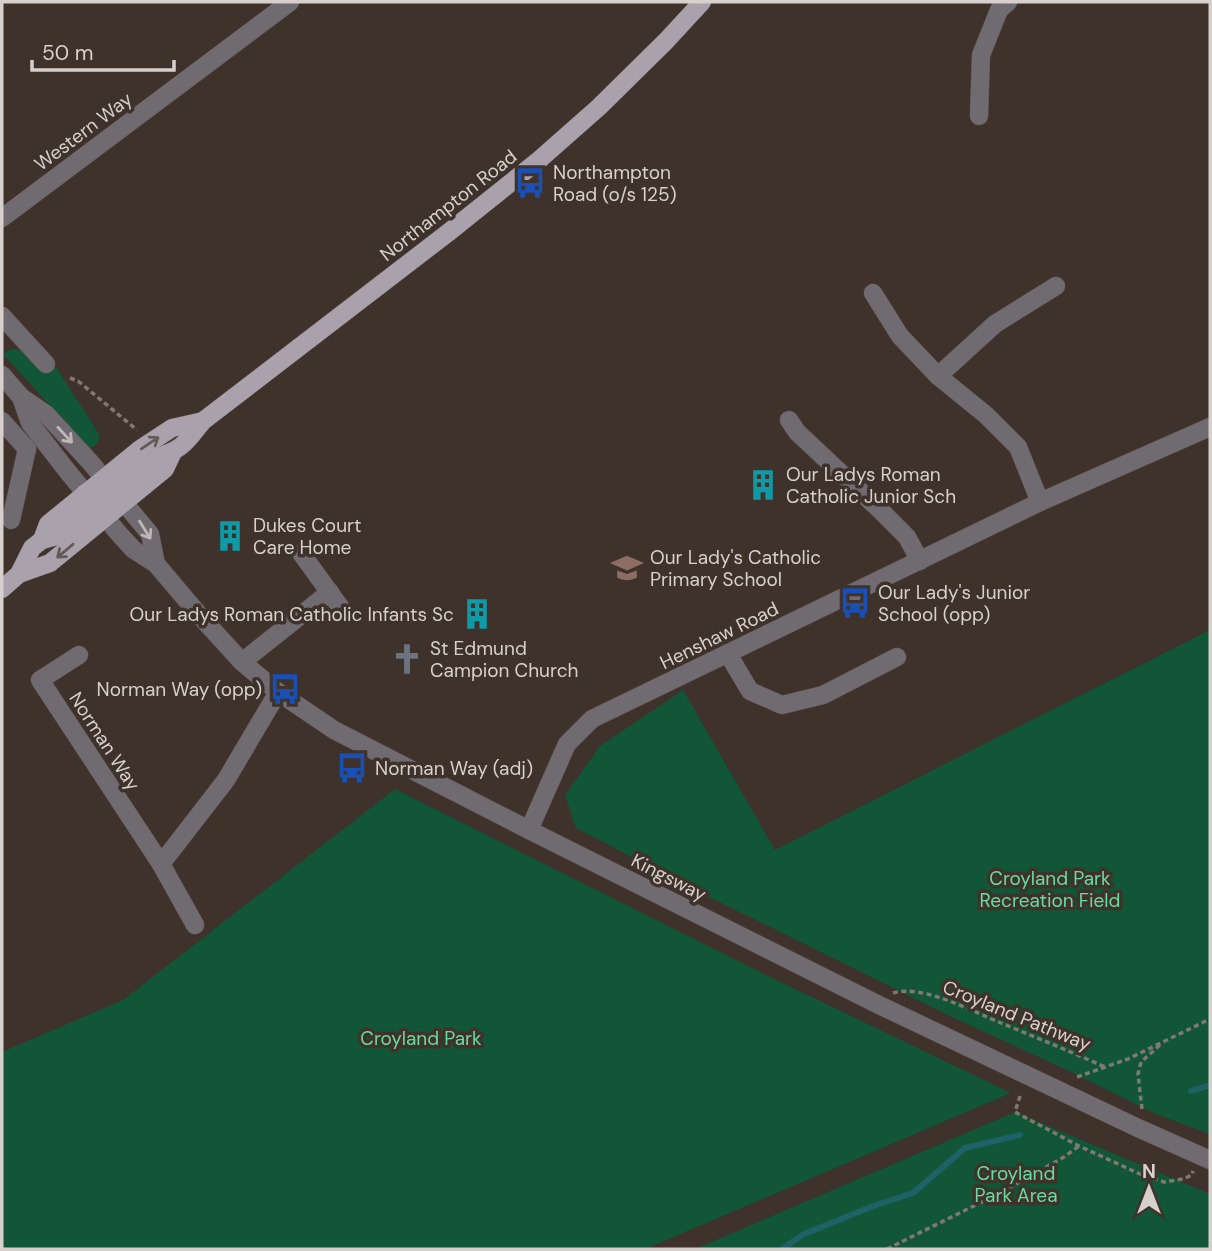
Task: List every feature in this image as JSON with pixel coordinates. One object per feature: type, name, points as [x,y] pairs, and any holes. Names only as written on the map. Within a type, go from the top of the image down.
[{"type":"main road","name":"Northampton Road","points":[[2,589],[19,574],[33,548],[42,540],[48,524],[96,506],[113,490],[165,469],[173,452],[203,421],[539,160],[599,107],[702,2]]},
{"type":"main road","name":"Northampton Road","points":[[19,574],[50,563],[96,506],[113,490],[140,449],[172,428],[203,421]]},
{"type":"street","name":"Western Way","points":[[2,218],[289,2]]},
{"type":"street","points":[[979,116],[981,55],[999,10],[1009,2]]},
{"type":"street","points":[[938,376],[995,324],[1056,286]]},
{"type":"street","points":[[873,293],[900,336],[938,376],[986,415],[1018,447],[1040,502]]},
{"type":"street","points":[[2,316],[8,335],[47,364]]},
{"type":"street","points":[[2,374],[21,397]]},
{"type":"street","name":"Kingsway","points":[[21,397],[30,423],[134,550],[156,564],[242,662],[278,692],[334,730],[877,1004],[1138,1128],[1203,1163]]},
{"type":"street","name":"Kingsway","points":[[21,397],[46,414],[150,534],[156,564]]},
{"type":"street","points":[[789,420],[797,432],[907,537],[920,561]]},
{"type":"street","points":[[2,421],[27,449]]},
{"type":"street","name":"Henshaw Road","points":[[529,830],[567,744],[592,719],[1040,502],[1210,427]]},
{"type":"street","points":[[27,449],[47,446]]},
{"type":"street","points":[[11,520],[27,449]]},
{"type":"street","points":[[301,553],[341,608]]},
{"type":"street","points":[[242,662],[330,592]]},
{"type":"street","points":[[729,654],[750,691],[782,705],[822,695],[897,657]]},
{"type":"street","name":"Norman Way","points":[[79,655],[40,680],[161,864],[195,925]]},
{"type":"street","points":[[161,864],[226,780],[278,692]]},
{"type":"path","points":[[70,378],[139,432]]},
{"type":"path","name":"Croyland Pathway","points":[[877,1004],[901,990],[931,996],[979,1013],[1107,1068]]},
{"type":"path","points":[[1077,1077],[1107,1068],[1210,1019]]},
{"type":"path","points":[[1143,1113],[1138,1074],[1141,1062],[1161,1044]]},
{"type":"path","points":[[1020,1096],[1015,1112],[1140,1174],[1164,1182],[1183,1179],[1192,1175],[1203,1163]]},
{"type":"path","points":[[887,1249],[1000,1193],[1079,1146]]},
{"type":"green space","points":[[17,349],[52,361],[98,433],[98,441],[90,449],[3,354]]},
{"type":"green space","name":"Croyland Park Recreation Field","points":[[1210,630],[1210,1134],[1156,1114],[952,1017],[576,828],[565,795],[600,746],[683,690],[775,850]]},
{"type":"green space","name":"Croyland Park","points":[[395,789],[764,974],[1011,1093],[645,1249],[2,1249],[2,1052],[123,1000]]},
{"type":"green space","name":"Croyland Park Area","points":[[1015,1112],[1210,1194],[1210,1249],[695,1249]]},
{"type":"waterway","points":[[1191,1091],[1210,1085]]},
{"type":"waterway","points":[[782,1249],[804,1234],[913,1193],[965,1148],[1020,1135]]},
{"type":"place","name":"Northampton Road (o/s 125)","points":[[530,183]]},
{"type":"place","name":"Our Ladys Roman Catholic Junior Sch","points":[[763,485]]},
{"type":"place","name":"Dukes Court Care Home","points":[[230,536]]},
{"type":"place","name":"Our Lady's Catholic Primary School","points":[[627,568]]},
{"type":"place","name":"Our Lady's Junior School (opp)","points":[[855,603]]},
{"type":"place","name":"Our Ladys Roman Catholic Infants Sc","points":[[477,614]]},
{"type":"place","name":"St Edmund Campion Church","points":[[407,659]]},
{"type":"place","name":"Norman Way (opp)","points":[[285,689]]},
{"type":"place","name":"Norman Way (adj)","points":[[352,768]]}]
